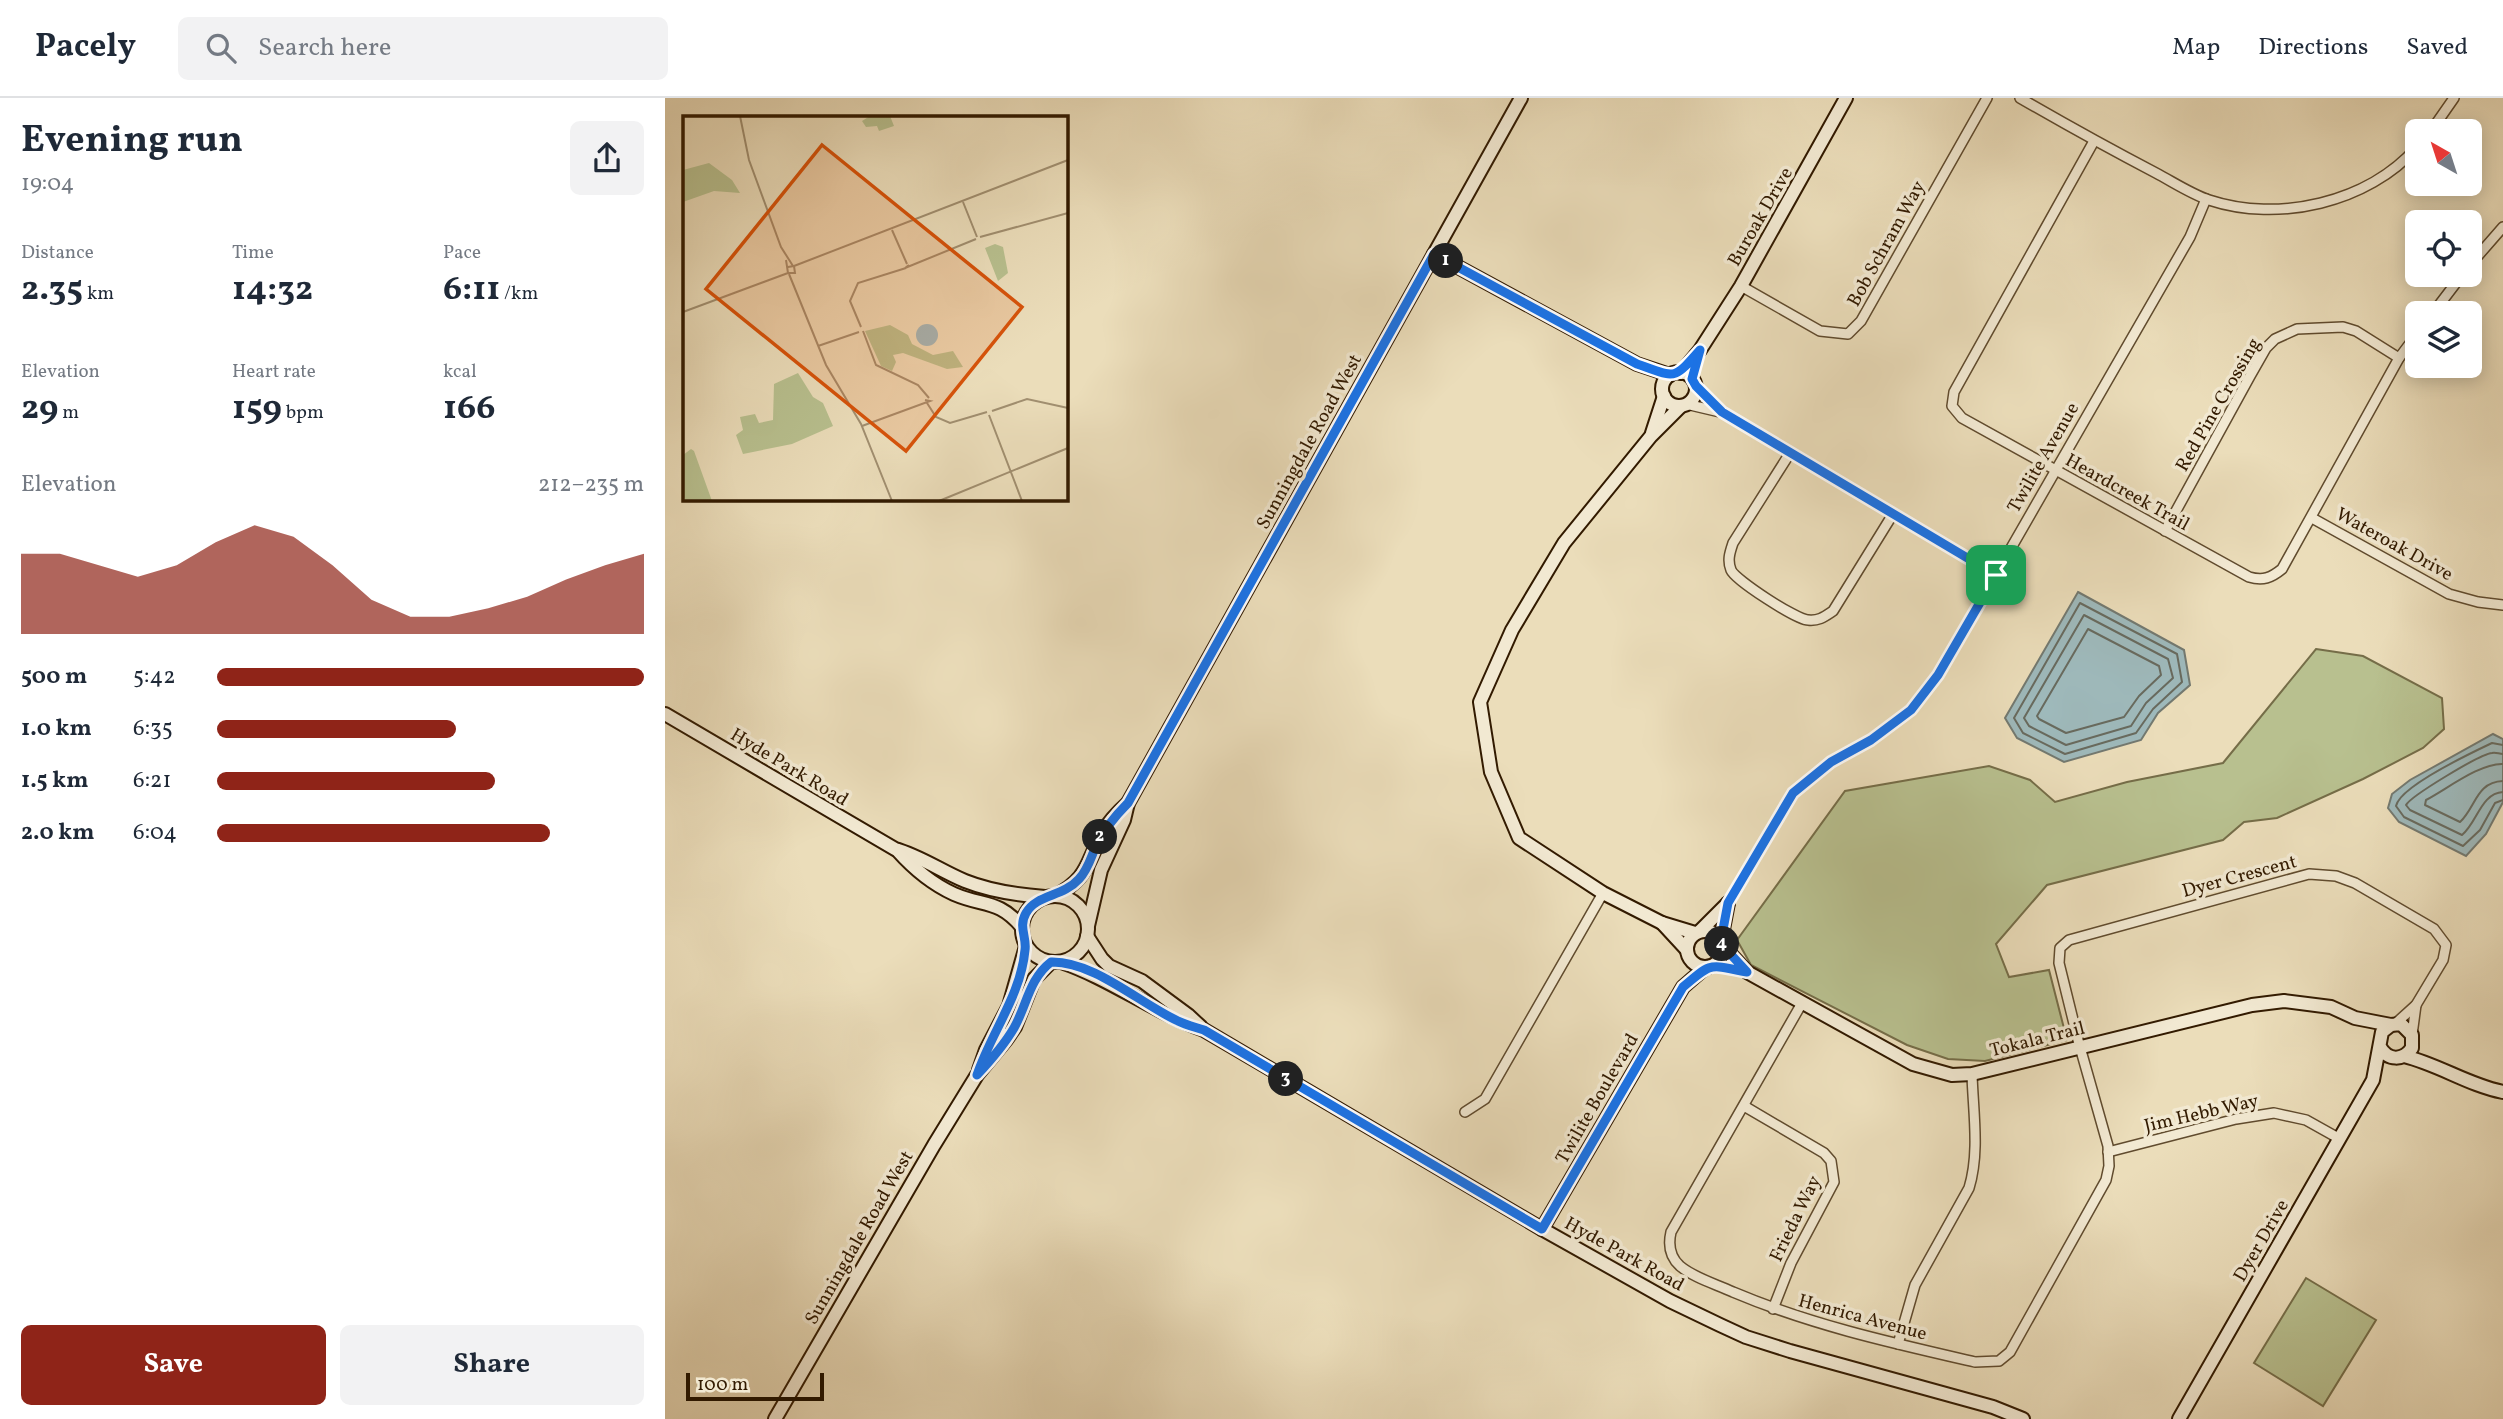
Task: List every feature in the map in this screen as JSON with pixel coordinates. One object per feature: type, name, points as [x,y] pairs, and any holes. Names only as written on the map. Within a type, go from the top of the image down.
[{"type":"main road","name":"Sunningdale Road West","points":[[1050,897],[1070,888],[1080,878],[1104,831],[1128,803],[1521,98]]},
{"type":"main road","name":"Buroak Drive","points":[[1685,378],[1741,285],[1846,98]]},
{"type":"main road","points":[[1434,254],[1637,364],[1685,378],[1694,397],[1651,436],[1564,543],[1512,630],[1480,702],[1491,772],[1519,838],[1603,893],[1662,923],[1697,932],[1712,932],[1722,943],[1721,958],[1709,967],[1695,964],[1662,923]]},
{"type":"main road","points":[[1637,364],[1671,404],[1684,405]]},
{"type":"main road","points":[[1651,436],[1666,379],[1685,378]]},
{"type":"main road","name":"Hyde Park Road","points":[[665,714],[895,849],[915,855],[949,874],[973,883],[1011,893],[1050,897]]},
{"type":"main road","name":"Sunningdale Road West","points":[[1087,931],[1101,870],[1124,820],[1128,803]]},
{"type":"main road","name":"Hyde Park Road","points":[[895,849],[909,864],[940,887],[956,895],[1006,910],[1022,927]]},
{"type":"main road","points":[[1050,897],[1073,902],[1086,917],[1087,931],[1078,952],[1056,962],[1033,954],[1026,946],[1022,927],[1029,909],[1050,897]]},
{"type":"main road","name":"Twilite Avenue","points":[[1697,932],[1728,903]]},
{"type":"main road","name":"Twilite Avenue","points":[[1722,943],[1728,903]]},
{"type":"main road","name":"Hyde Park Road","points":[[1087,931],[1102,959],[1109,966],[1142,981],[1204,1030]]},
{"type":"main road","points":[[1687,952],[1687,943],[1697,932]]},
{"type":"main road","name":"Tokala Trail","points":[[1722,943],[1747,972],[1913,1064],[1952,1075],[1972,1074],[2252,1004],[2284,1001],[2331,1007],[2355,1018],[2393,1024]]},
{"type":"main road","name":"Sunningdale Road West","points":[[977,1075],[986,1050],[1009,1006],[1026,946]]},
{"type":"main road","name":"Twilite Boulevard","points":[[1683,987],[1687,952]]},
{"type":"main road","name":"Sunningdale Road West","points":[[775,1419],[927,1156],[977,1075],[1015,1027],[1034,979],[1056,962]]},
{"type":"main road","name":"Hyde Park Road","points":[[1056,962],[1092,973],[1178,1021],[1204,1030],[1542,1229],[1670,1301],[1747,1337],[1993,1407],[2023,1419]]},
{"type":"main road","name":"Tokala Trail","points":[[1709,967],[1747,972]]},
{"type":"main road","name":"Twilite Boulevard","points":[[1542,1229],[1683,987],[1709,967]]},
{"type":"main road","name":"Tokala Trail","points":[[2355,1018],[2380,1045]]},
{"type":"main road","points":[[2441,1067],[2413,1039],[2406,1026],[2393,1024],[2382,1031],[2380,1045],[2388,1056],[2441,1067],[2484,1088],[2503,1093]]},
{"type":"main road","points":[[2402,1057],[2409,1053],[2413,1039]]},
{"type":"main road","name":"Dyer Drive","points":[[2179,1419],[2373,1080],[2380,1045]]},
{"type":"main road","name":"Dyer Drive","points":[[2373,1080],[2402,1057]]},
{"type":"street","name":"Bob Schram Way","points":[[1741,285],[1820,331],[1848,334],[1861,321],[1987,98]]},
{"type":"street","points":[[2020,98],[2094,141],[2206,199],[2255,209],[2312,205],[2340,197],[2365,186],[2405,157]]},
{"type":"street","points":[[2439,119],[2453,98]]},
{"type":"street","name":"Heardcreek Trail","points":[[2094,141],[1952,399],[1955,413],[1962,418],[2055,472],[2259,580],[2271,578],[2282,569],[2405,350]]},
{"type":"street","name":"Twilite Avenue","points":[[1728,903],[1793,793],[1831,762],[1871,740],[1911,710],[1938,675],[2190,237],[2206,199]]},
{"type":"street","points":[[2482,250],[2503,227]]},
{"type":"street","points":[[2442,301],[2453,287]]},
{"type":"street","name":"Red Pine Crossing","points":[[2165,531],[2266,348],[2275,339],[2297,329],[2343,327],[2356,331],[2399,358]]},
{"type":"street","points":[[1685,378],[1722,412],[1996,575]]},
{"type":"street","points":[[1684,405],[1722,412]]},
{"type":"street","points":[[1790,453],[1733,543],[1728,556],[1730,569],[1738,580],[1805,621],[1821,620],[1833,611],[1893,514]]},
{"type":"street","name":"Wateroak Drive","points":[[2312,518],[2449,594],[2503,606]]},
{"type":"street","name":"Dyer Crescent","points":[[2080,1048],[2058,956],[2060,948],[2069,940],[2309,874],[2336,876],[2355,883],[2438,932],[2445,942],[2443,960],[2416,1005],[2393,1024]]},
{"type":"street","points":[[1465,1112],[1485,1099],[1603,893]]},
{"type":"street","name":"Henrica Avenue","points":[[1802,1003],[1671,1232],[1674,1259],[1691,1273],[1773,1309],[1818,1324],[1975,1362],[1999,1361],[2010,1352],[2106,1180],[2108,1152],[2080,1048]]},
{"type":"street","name":"Dyer Crescent","points":[[2413,1039],[2416,1005]]},
{"type":"street","points":[[1898,1344],[1915,1284],[1969,1188],[1973,1176],[1975,1160],[1972,1074]]},
{"type":"street","name":"Frieda Way","points":[[1744,1106],[1824,1153],[1832,1161],[1834,1171],[1831,1191],[1791,1263],[1773,1309]]},
{"type":"street","name":"Jim Hebb Way","points":[[2108,1152],[2236,1119],[2274,1113],[2306,1120],[2340,1139]]},
{"type":"green space","points":[[2316,649],[2363,656],[2442,698],[2444,729],[2423,748],[2363,779],[2277,818],[2244,822],[2223,840],[2047,885],[1996,944],[2009,977],[2049,970],[2067,1040],[1985,1061],[1948,1059],[1907,1045],[1751,965],[1737,940],[1845,791],[1989,766],[2030,780],[2055,802],[2127,782],[2223,763]]},
{"type":"green space","points":[[2306,1278],[2376,1320],[2323,1406],[2254,1363]]},
{"type":"water","points":[[2078,592],[2184,650],[2190,685],[2158,713],[2141,740],[2064,762],[2017,738],[2005,718]]},
{"type":"water","points":[[2493,734],[2503,739],[2503,802],[2486,834],[2466,856],[2399,822],[2388,808],[2392,794],[2410,780]]},
{"type":"route","points":[[1434,254],[1637,364],[1670,375],[1681,373],[1700,350],[1692,379],[1722,412],[1996,575],[1938,675],[1911,710],[1871,740],[1831,762],[1793,793],[1728,903],[1721,940],[1723,946],[1747,972],[1706,967],[1683,987],[1542,1229],[1204,1030],[1178,1021],[1092,973],[1061,962],[1051,962],[1034,979],[1015,1027],[995,1056],[977,1075],[986,1050],[1009,1006],[1020,972],[1026,946],[1022,937],[1024,917],[1036,902],[1070,888],[1080,878],[1089,865],[1104,831],[1128,803],[1434,254]]}]
